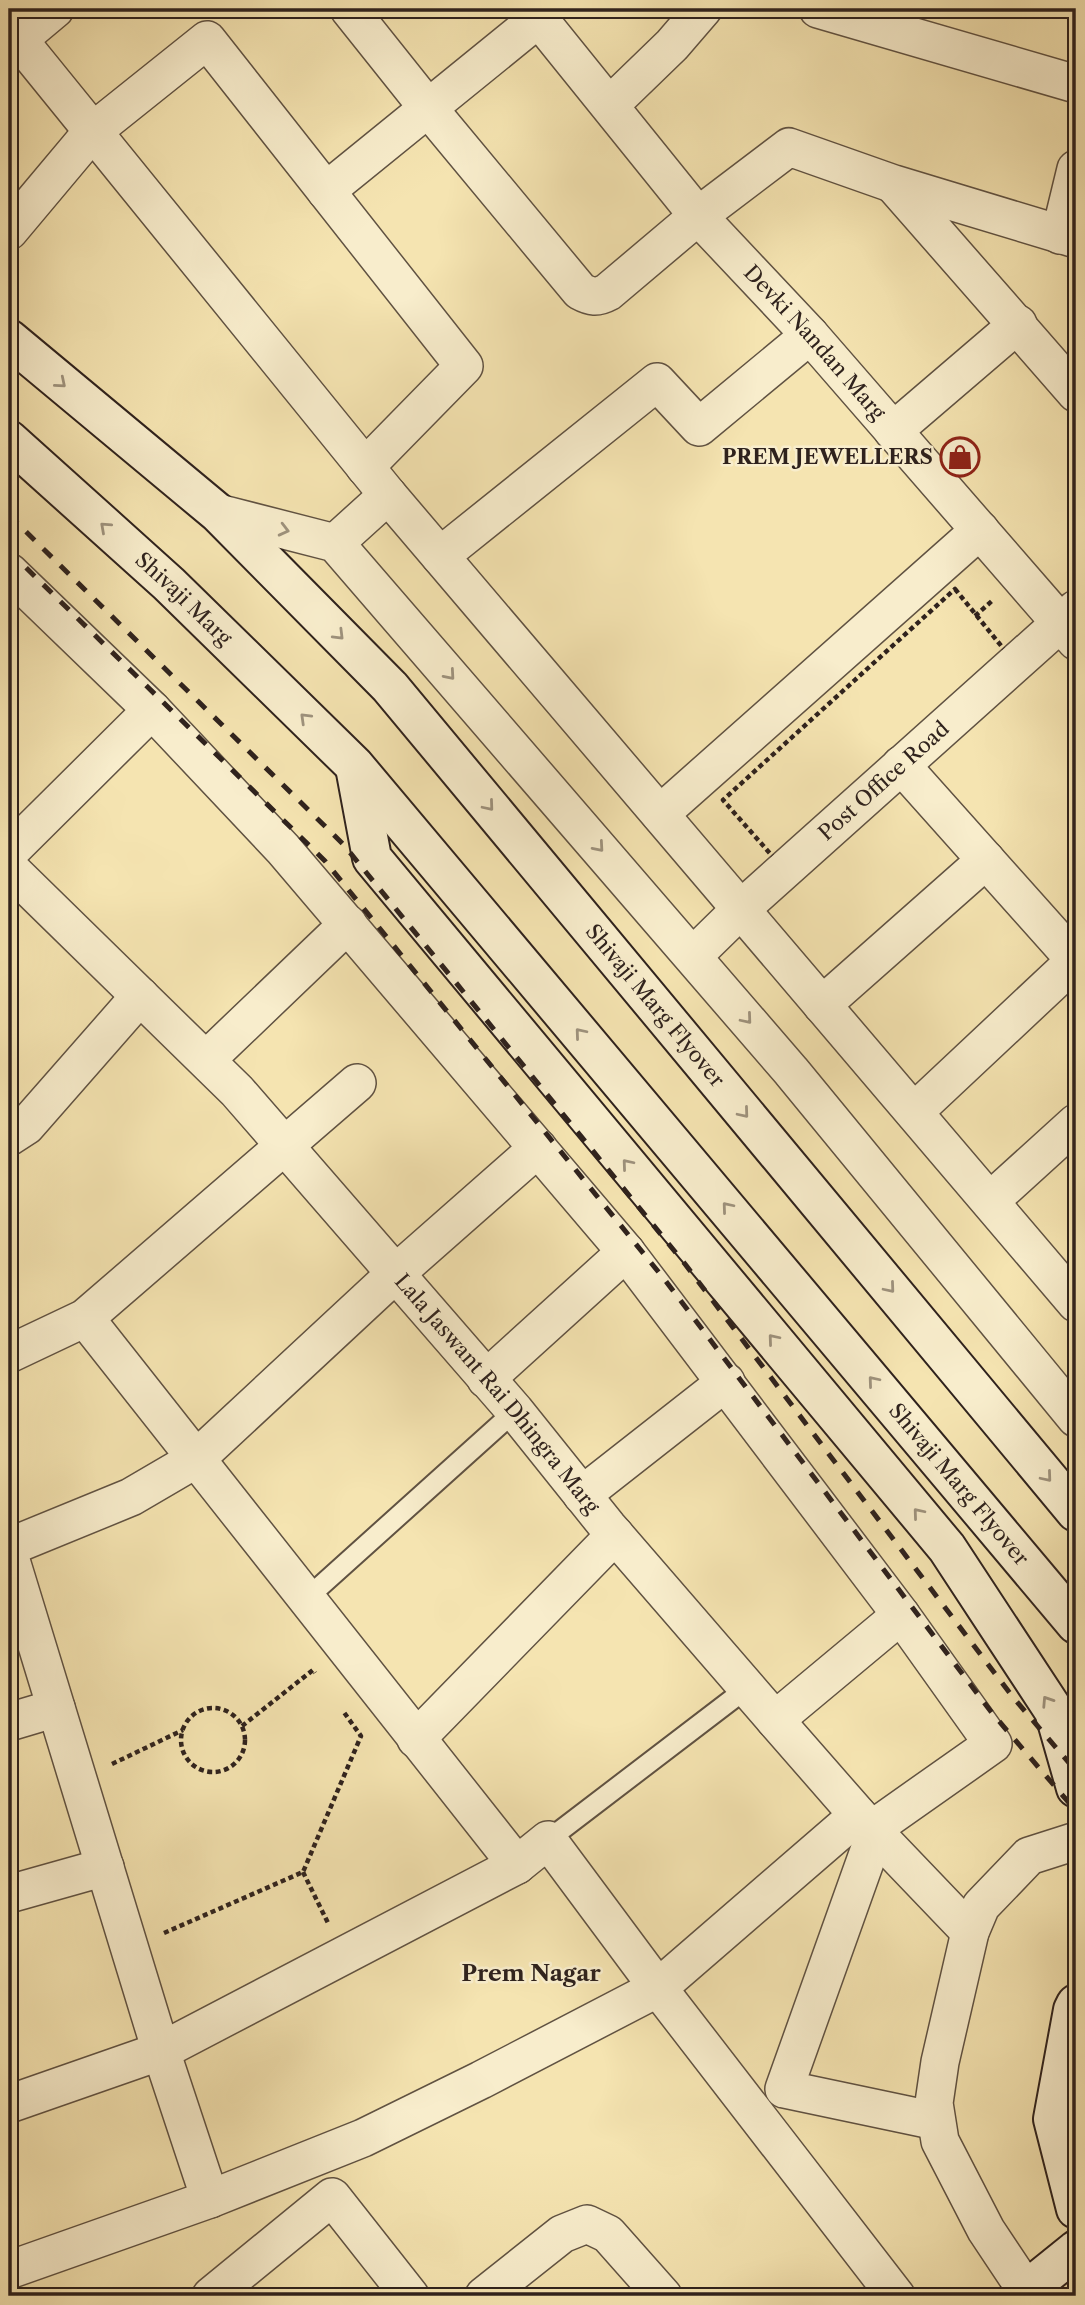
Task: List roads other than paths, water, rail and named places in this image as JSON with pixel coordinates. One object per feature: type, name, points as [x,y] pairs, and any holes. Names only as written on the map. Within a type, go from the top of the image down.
[{"type":"main road","points":[[9,339],[218,513]]},
{"type":"main road","name":"Shivaji Marg","points":[[9,440],[169,584],[354,765]]},
{"type":"main road","name":"Shivaji Marg Flyover","points":[[218,513],[390,687],[1076,1512]]},
{"type":"main road","points":[[354,765],[372,858],[947,1548],[1054,1711],[1076,1788]]},
{"type":"main road","name":"Shivaji Marg Flyover","points":[[354,765],[1076,1623]]},
{"type":"main road","points":[[1076,2004],[1053,2119],[1076,2209]]},
{"type":"main road","points":[[1022,2293],[1076,2250]]},
{"type":"street","points":[[55,9],[13,34],[388,495],[1076,1303]]},
{"type":"street","points":[[349,9],[580,291],[589,296],[598,297],[608,292],[698,216],[789,147],[894,184],[1068,237],[1076,169]]},
{"type":"street","points":[[610,105],[672,45],[703,9]]},
{"type":"street","points":[[830,10],[1076,84]]},
{"type":"street","points":[[326,191],[428,108],[535,14]]},
{"type":"street","name":"Devki Nandan Marg","points":[[535,14],[698,216],[810,335],[980,530],[1071,624]]},
{"type":"street","points":[[9,231],[92,132],[207,40],[464,366],[365,467]]},
{"type":"street","points":[[894,184],[1076,393]]},
{"type":"street","points":[[893,431],[1018,324]]},
{"type":"street","points":[[440,556],[657,382],[699,428],[810,335]]},
{"type":"street","points":[[335,543],[388,495]]},
{"type":"street","points":[[218,513],[335,543],[792,1071],[1076,1418]]},
{"type":"street","points":[[660,814],[980,530]]},
{"type":"street","points":[[9,572],[152,710],[283,849],[626,1252],[901,1615],[993,1744],[868,1826],[658,1988],[363,2138],[210,2199],[9,2270]]},
{"type":"street","name":"Post Office Road","points":[[693,956],[741,909],[901,765],[1071,624]]},
{"type":"street","points":[[13,877],[152,710]]},
{"type":"street","points":[[901,765],[1076,960],[914,1112]]},
{"type":"street","points":[[822,1004],[986,860]]},
{"type":"street","name":"Lala Jaswant Rai Dhingra Marg","points":[[13,877],[237,1091],[514,1411],[615,1535],[747,1688],[868,1826],[970,1932]]},
{"type":"street","points":[[206,1060],[348,924]]},
{"type":"street","points":[[9,1137],[26,1126],[140,996]]},
{"type":"street","points":[[9,1354],[85,1318],[357,1083]]},
{"type":"street","points":[[990,1201],[1076,1123]]},
{"type":"street","points":[[9,1547],[131,1497],[196,1459],[396,1274],[538,1148]]},
{"type":"street","points":[[486,1379],[626,1252]]},
{"type":"street","points":[[85,1318],[517,1865]]},
{"type":"street","points":[[582,1494],[726,1382]]},
{"type":"street","points":[[416,1739],[615,1535]]},
{"type":"street","points":[[9,1554],[161,2051],[210,2199]]},
{"type":"street","points":[[775,1720],[901,1615]]},
{"type":"street","points":[[9,1723],[55,1708]]},
{"type":"street","points":[[868,1826],[784,2089],[936,2121]]},
{"type":"street","points":[[9,2104],[161,2051],[517,1865],[548,1840],[658,1988],[896,2296]]},
{"type":"street","points":[[1022,2293],[940,2141],[934,2103],[940,2062],[970,1932],[981,1906],[1029,1856],[1076,1841]]},
{"type":"street","points":[[9,1894],[105,1867]]},
{"type":"street","points":[[211,2296],[332,2197],[410,2296]]},
{"type":"street","points":[[487,2296],[562,2234],[587,2224],[608,2234],[663,2296]]},
{"type":"lane","points":[[306,1599],[514,1411]]},
{"type":"lane","points":[[548,1840],[747,1688]]},
{"type":"railway","points":[[9,515],[343,844],[685,1264],[1012,1696],[1076,1771]]},
{"type":"railway","points":[[9,551],[325,861],[665,1280],[992,1713],[1076,1811]]},
{"type":"place","name":"PREM JEWELLERS","points":[[960,457]]},
{"type":"district","name":"Prem Nagar","points":[[531,1973]]}]
